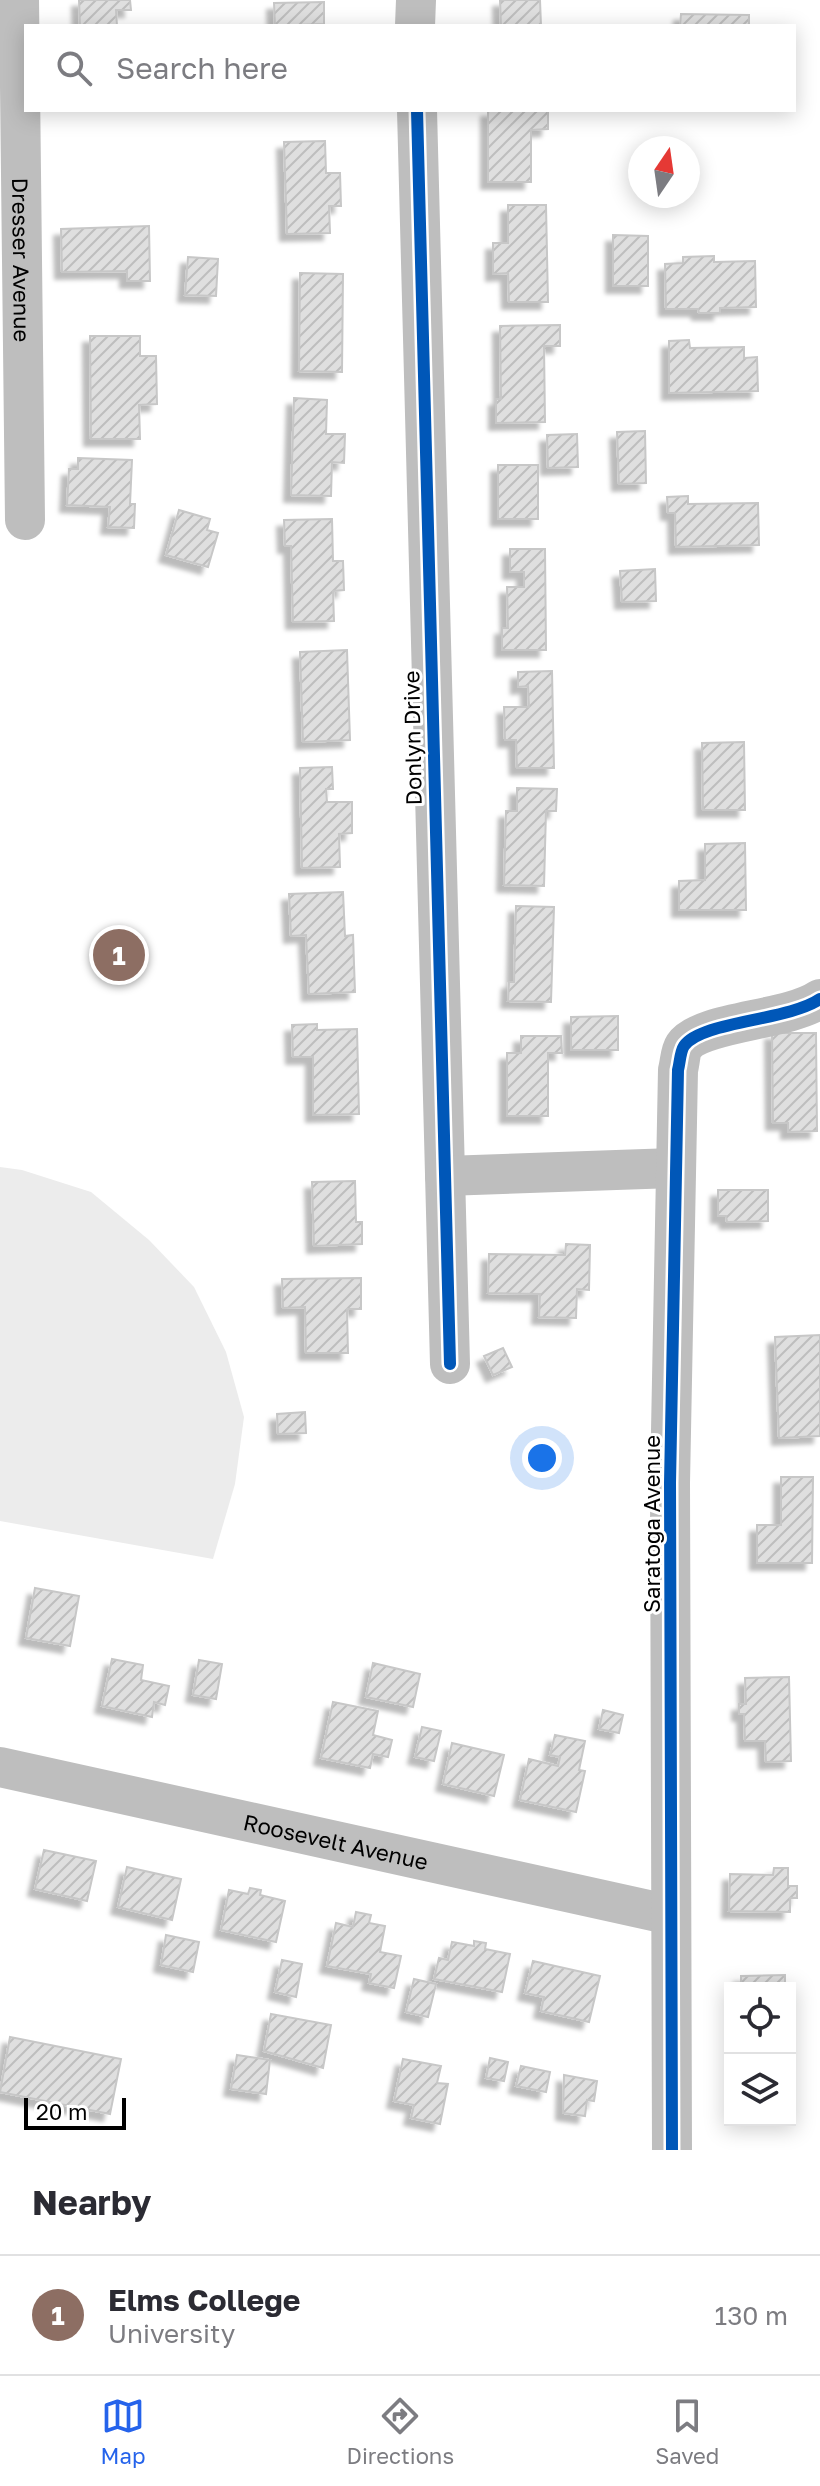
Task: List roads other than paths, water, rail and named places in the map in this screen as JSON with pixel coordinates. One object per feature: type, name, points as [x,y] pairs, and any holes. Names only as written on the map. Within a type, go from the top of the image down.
[{"type":"street","name":"Dresser Avenue","points":[[19,0],[10,104],[25,520]]},
{"type":"street","points":[[415,24],[416,0]]},
{"type":"street","name":"Donlyn Drive","points":[[417,112],[450,1364]]},
{"type":"street","name":"Saratoga Avenue","points":[[672,2150],[674,1168],[678,1070],[685,1044],[700,1033],[782,1016],[820,999]]},
{"type":"street","points":[[445,1176],[674,1168]]},
{"type":"street","name":"Roosevelt Avenue","points":[[0,1767],[671,1915]]},
{"type":"place","name":"Elms College","points":[[119,955]]}]
